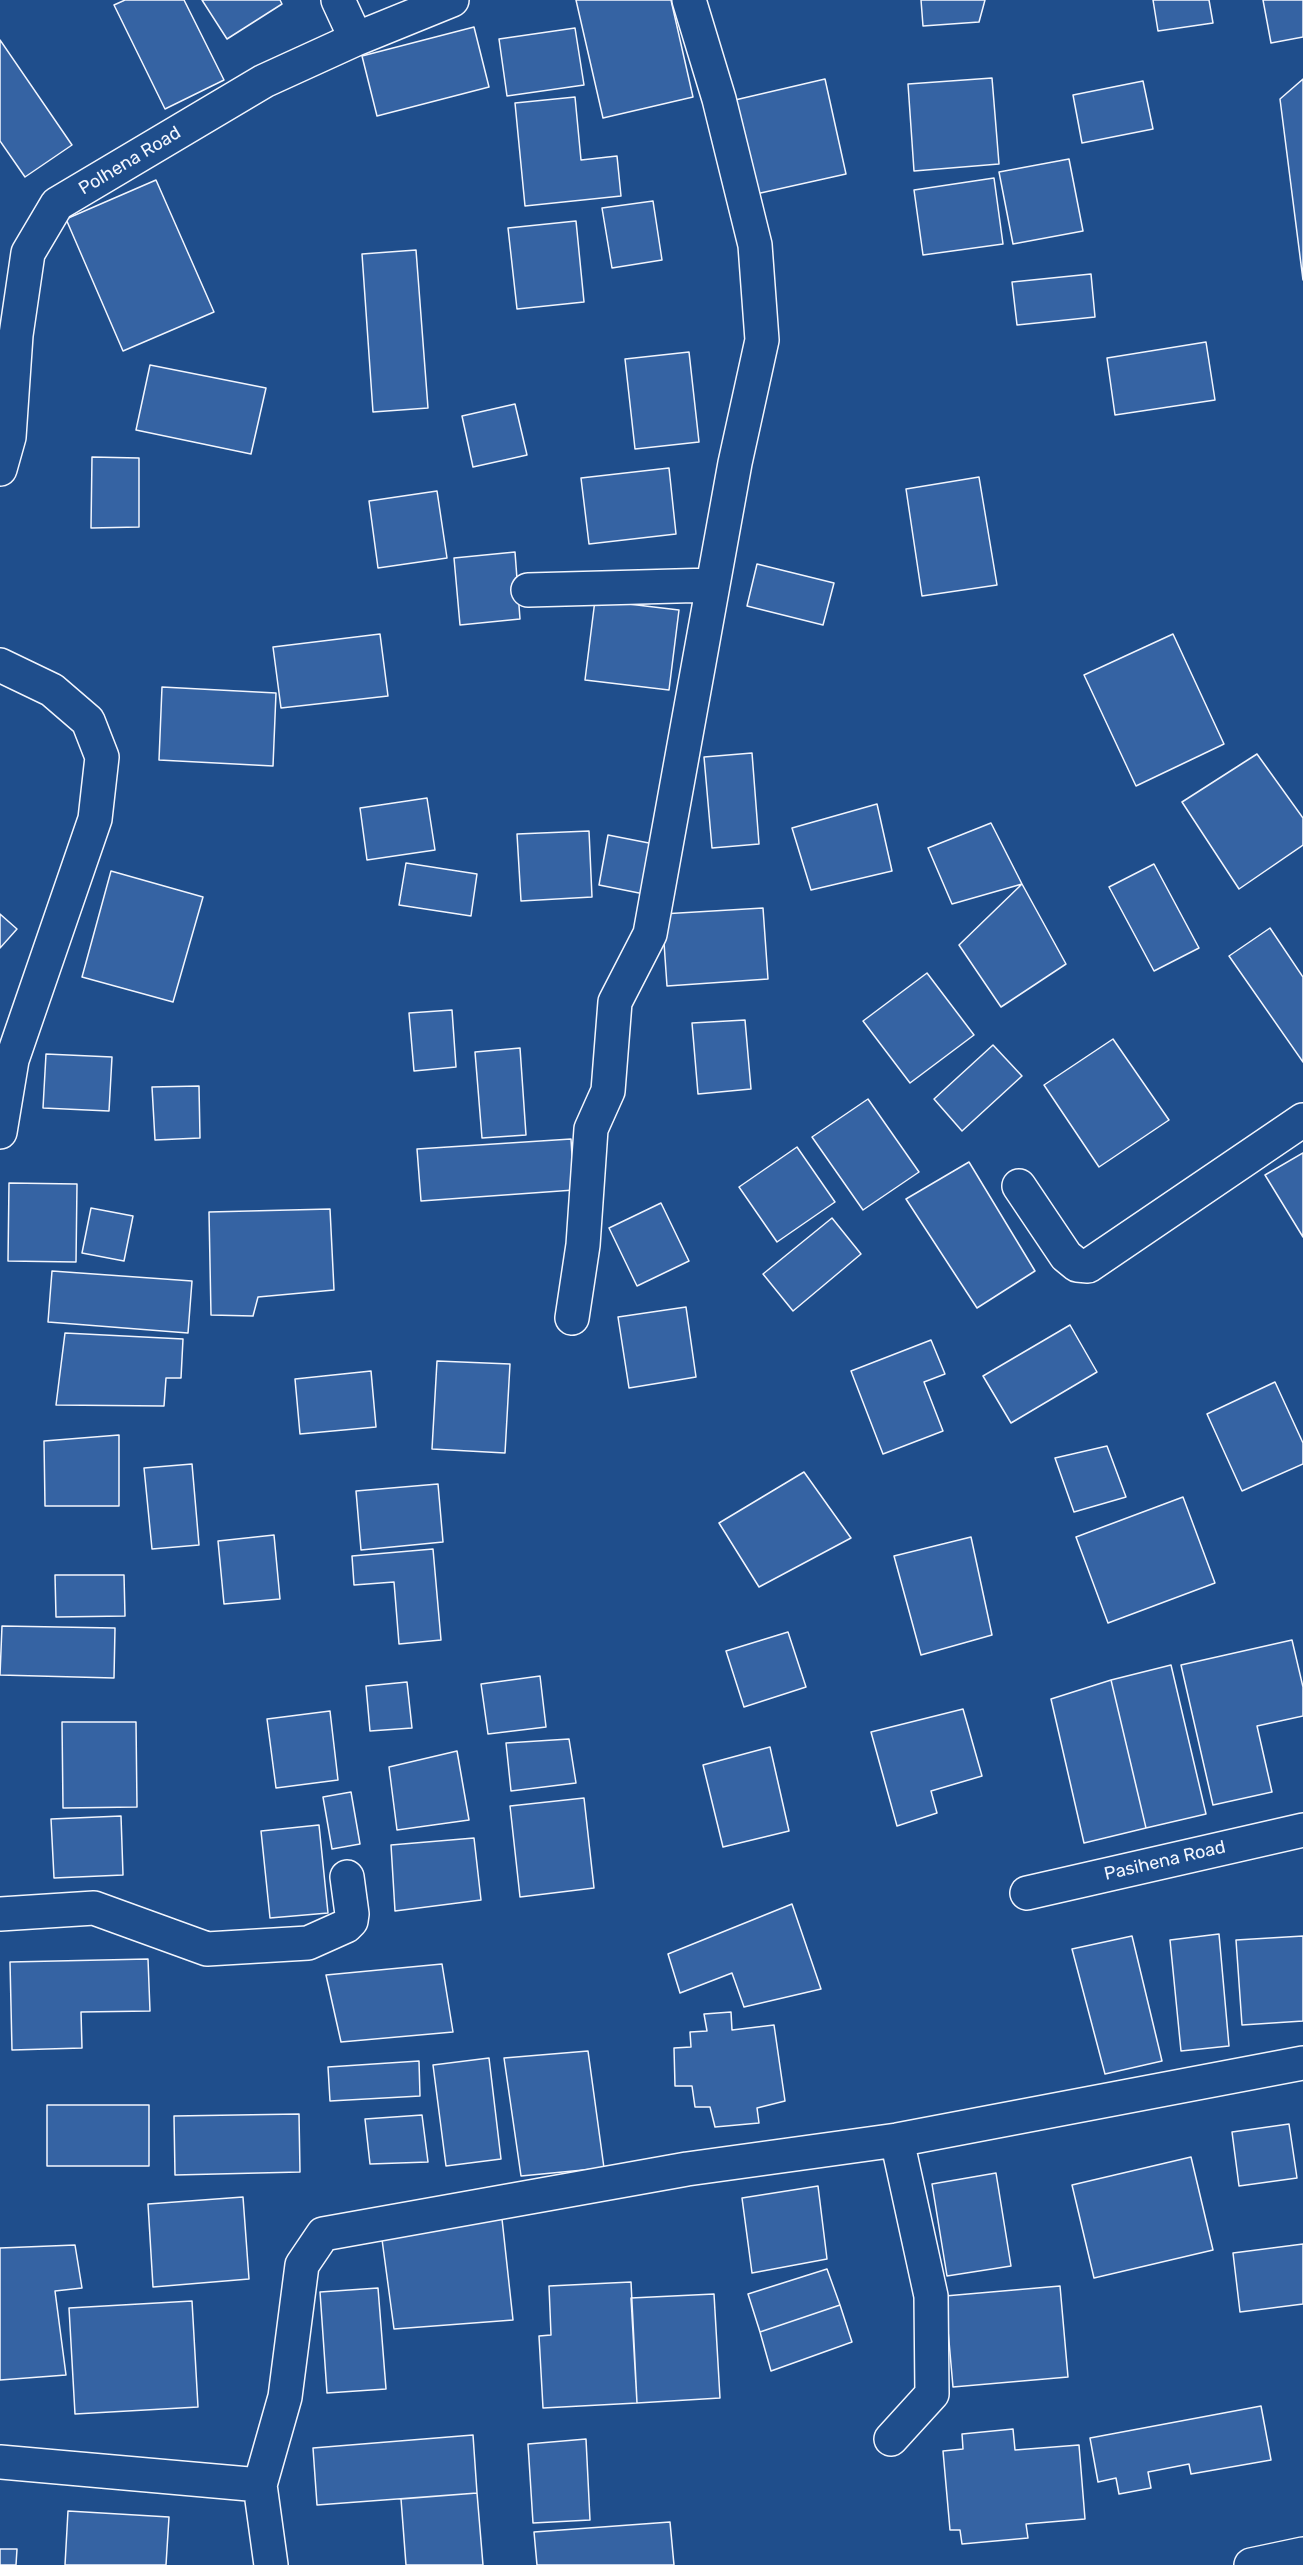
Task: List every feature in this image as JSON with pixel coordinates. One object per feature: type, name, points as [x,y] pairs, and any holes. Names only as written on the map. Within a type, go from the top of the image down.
[{"type":"street","points":[[338,0],[356,39]]},
{"type":"street","name":"Polhena Road","points":[[0,470],[9,437],[16,335],[28,253],[57,204],[264,81],[356,39],[452,0]]},
{"type":"street","points":[[572,1318],[583,1245],[591,1129],[608,1091],[615,1002],[650,934],[735,463],[762,340],[755,245],[719,99],[689,0]]},
{"type":"street","points":[[528,590],[713,585]]},
{"type":"street","points":[[0,665],[52,690],[88,721],[102,757],[95,819],[12,1060],[0,1132]]},
{"type":"street","points":[[1019,1186],[1066,1256],[1077,1265],[1088,1266],[1303,1120]]},
{"type":"street","name":"Pasihena Road","points":[[1027,1893],[1303,1830]]},
{"type":"street","points":[[0,1914],[94,1908],[207,1949],[308,1943],[346,1926],[351,1921],[347,1876]]},
{"type":"street","points":[[272,2565],[260,2485],[285,2397],[302,2265],[323,2234],[687,2169],[897,2140],[1303,2063]]},
{"type":"street","points":[[891,2439],[932,2394],[932,2296],[897,2140]]},
{"type":"street","points":[[0,2463],[260,2485]]},
{"type":"street","points":[[1251,2565],[1303,2554]]},
{"type":"building","points":[[125,0],[184,0],[224,80],[165,109],[114,5]]},
{"type":"building","points":[[202,0],[280,0],[282,4],[227,39]]},
{"type":"building","points":[[576,0],[671,0],[693,97],[603,118]]},
{"type":"building","points":[[921,0],[985,0],[979,22],[923,26]]},
{"type":"building","points":[[1153,0],[1209,0],[1213,23],[1158,31]]},
{"type":"building","points":[[1263,0],[1303,0],[1303,37],[1271,43]]},
{"type":"building","points":[[474,27],[489,87],[377,116],[362,56]]},
{"type":"building","points":[[575,28],[584,85],[507,96],[499,39]]},
{"type":"building","points":[[0,40],[72,145],[25,177],[0,141]]},
{"type":"building","points":[[992,78],[999,164],[914,171],[908,84]]},
{"type":"building","points":[[825,79],[846,174],[756,194],[735,100]]},
{"type":"building","points":[[1303,79],[1303,280],[1280,99]]},
{"type":"building","points":[[1143,81],[1153,129],[1082,143],[1073,95]]},
{"type":"building","points":[[575,97],[581,160],[617,156],[621,196],[525,206],[515,103]]},
{"type":"building","points":[[1069,159],[1083,231],[1013,244],[999,172]]},
{"type":"building","points":[[994,178],[1003,244],[923,255],[914,190]]},
{"type":"building","points":[[156,180],[214,312],[123,351],[66,219]]},
{"type":"building","points":[[653,201],[662,260],[612,268],[602,208]]},
{"type":"building","points":[[576,221],[584,302],[517,309],[508,228]]},
{"type":"building","points":[[416,250],[428,408],[373,412],[362,254]]},
{"type":"building","points":[[1091,274],[1095,317],[1017,325],[1012,282]]},
{"type":"building","points":[[1206,342],[1215,400],[1115,415],[1107,358]]},
{"type":"building","points":[[689,352],[699,442],[635,449],[625,359]]},
{"type":"building","points":[[150,365],[266,388],[251,454],[136,430]]},
{"type":"building","points":[[515,404],[527,455],[473,467],[462,416]]},
{"type":"building","points":[[92,457],[139,458],[139,527],[91,528]]},
{"type":"building","points":[[669,468],[676,534],[589,544],[581,478]]},
{"type":"building","points":[[979,477],[997,585],[922,596],[906,489]]},
{"type":"building","points":[[437,491],[447,558],[378,568],[369,501]]},
{"type":"building","points":[[515,552],[520,619],[460,625],[454,558]]},
{"type":"building","points":[[757,564],[834,583],[823,625],[747,606]]},
{"type":"building","points":[[595,600],[679,610],[669,690],[585,680]]},
{"type":"building","points":[[380,634],[388,696],[281,708],[273,647]]},
{"type":"building","points":[[1173,634],[1224,744],[1136,786],[1084,675]]},
{"type":"building","points":[[162,687],[276,693],[273,766],[159,760]]},
{"type":"building","points":[[752,753],[759,844],[712,848],[704,757]]},
{"type":"building","points":[[1257,754],[1303,818],[1303,845],[1239,889],[1182,802]]},
{"type":"building","points":[[427,798],[435,850],[367,860],[360,808]]},
{"type":"building","points":[[877,804],[892,871],[811,890],[792,828]]},
{"type":"building","points":[[991,823],[1022,884],[952,904],[928,848]]},
{"type":"building","points":[[589,831],[592,897],[521,901],[517,834]]},
{"type":"building","points":[[608,835],[654,844],[644,894],[599,885]]},
{"type":"building","points":[[406,863],[477,874],[471,916],[399,905]]},
{"type":"building","points":[[1154,864],[1199,948],[1154,971],[1109,887]]},
{"type":"building","points":[[111,871],[203,897],[173,1002],[82,977]]},
{"type":"building","points":[[1022,884],[1066,964],[1001,1007],[959,945]]},
{"type":"building","points":[[763,908],[768,979],[667,986],[662,914]]},
{"type":"building","points":[[0,914],[17,929],[0,948]]},
{"type":"building","points":[[1270,928],[1303,977],[1303,1062],[1229,956]]},
{"type":"building","points":[[927,973],[974,1035],[910,1083],[863,1021]]},
{"type":"building","points":[[452,1010],[456,1067],[414,1071],[409,1013]]},
{"type":"building","points":[[745,1020],[751,1089],[698,1094],[692,1023]]},
{"type":"building","points":[[1113,1039],[1169,1120],[1099,1167],[1044,1085]]},
{"type":"building","points":[[993,1045],[1022,1076],[962,1131],[934,1099]]},
{"type":"building","points":[[520,1048],[526,1135],[482,1138],[475,1052]]},
{"type":"building","points":[[46,1054],[112,1057],[109,1111],[43,1108]]},
{"type":"building","points":[[199,1086],[200,1138],[155,1140],[152,1087]]},
{"type":"building","points":[[868,1099],[919,1172],[863,1210],[812,1137]]},
{"type":"building","points":[[571,1139],[574,1190],[421,1201],[417,1149]]},
{"type":"building","points":[[797,1147],[835,1202],[777,1242],[739,1187]]},
{"type":"building","points":[[1303,1153],[1303,1237],[1265,1175]]},
{"type":"building","points":[[969,1162],[1035,1271],[977,1308],[906,1199]]},
{"type":"building","points":[[9,1183],[77,1184],[76,1262],[8,1261]]},
{"type":"building","points":[[661,1203],[689,1261],[637,1286],[609,1228]]},
{"type":"building","points":[[91,1208],[133,1216],[124,1261],[82,1253]]},
{"type":"building","points":[[330,1209],[334,1290],[258,1297],[253,1316],[211,1315],[209,1212]]},
{"type":"building","points":[[832,1218],[861,1254],[793,1311],[763,1274]]},
{"type":"building","points":[[52,1271],[192,1281],[188,1333],[48,1322]]},
{"type":"building","points":[[686,1307],[696,1377],[629,1388],[618,1317]]},
{"type":"building","points":[[1070,1325],[1097,1372],[1011,1423],[983,1376]]},
{"type":"building","points":[[65,1333],[183,1339],[181,1378],[166,1378],[164,1406],[56,1405]]},
{"type":"building","points":[[931,1340],[945,1374],[924,1382],[943,1431],[883,1454],[851,1371]]},
{"type":"building","points":[[437,1361],[510,1364],[505,1453],[432,1449]]},
{"type":"building","points":[[371,1371],[376,1427],[300,1434],[295,1379]]},
{"type":"building","points":[[1275,1382],[1303,1443],[1303,1464],[1242,1491],[1207,1414]]},
{"type":"building","points":[[119,1435],[119,1506],[45,1506],[44,1441]]},
{"type":"building","points":[[1107,1446],[1126,1497],[1074,1512],[1055,1458]]},
{"type":"building","points":[[192,1464],[199,1545],[152,1549],[144,1468]]},
{"type":"building","points":[[804,1472],[851,1538],[759,1587],[719,1523]]},
{"type":"building","points":[[438,1484],[443,1542],[361,1550],[356,1491]]},
{"type":"building","points":[[1183,1497],[1215,1583],[1108,1623],[1076,1537]]},
{"type":"building","points":[[274,1535],[280,1599],[224,1604],[218,1541]]},
{"type":"building","points":[[971,1537],[992,1635],[921,1655],[894,1556]]},
{"type":"building","points":[[433,1549],[441,1640],[399,1644],[394,1582],[354,1585],[352,1556]]},
{"type":"building","points":[[55,1575],[124,1575],[125,1616],[56,1617]]},
{"type":"building","points":[[2,1626],[115,1628],[114,1678],[0,1675]]},
{"type":"building","points":[[788,1632],[806,1687],[744,1707],[726,1651]]},
{"type":"building","points":[[1292,1640],[1303,1687],[1303,1716],[1257,1726],[1272,1792],[1213,1805],[1181,1665]]},
{"type":"building","points":[[1171,1665],[1206,1814],[1146,1828],[1111,1680]]},
{"type":"building","points":[[540,1676],[546,1727],[488,1734],[481,1684]]},
{"type":"building","points":[[1111,1680],[1146,1828],[1084,1843],[1051,1699]]},
{"type":"building","points":[[407,1682],[412,1728],[370,1731],[366,1686]]},
{"type":"building","points":[[963,1709],[982,1776],[931,1791],[937,1813],[897,1826],[871,1732]]},
{"type":"building","points":[[330,1711],[338,1780],[276,1788],[267,1719]]},
{"type":"building","points":[[62,1722],[136,1722],[137,1807],[63,1808]]},
{"type":"building","points":[[569,1739],[576,1783],[511,1791],[506,1743]]},
{"type":"building","points":[[770,1747],[789,1831],[723,1847],[703,1765]]},
{"type":"building","points":[[457,1751],[469,1820],[397,1830],[389,1767]]},
{"type":"building","points":[[351,1792],[360,1844],[332,1849],[323,1797]]},
{"type":"building","points":[[584,1798],[594,1888],[520,1897],[510,1806]]},
{"type":"building","points":[[121,1816],[123,1875],[54,1878],[51,1819]]},
{"type":"building","points":[[319,1825],[328,1913],[270,1918],[261,1831]]},
{"type":"building","points":[[474,1838],[481,1900],[395,1911],[391,1845]]},
{"type":"building","points":[[792,1904],[821,1989],[744,2007],[732,1973],[680,1993],[668,1954]]},
{"type":"building","points":[[1219,1934],[1229,2046],[1181,2051],[1170,1940]]},
{"type":"building","points":[[1132,1936],[1162,2061],[1105,2074],[1072,1949]]},
{"type":"building","points":[[1303,1936],[1303,2021],[1242,2025],[1236,1940]]},
{"type":"building","points":[[148,1959],[150,2011],[81,2012],[82,2048],[12,2050],[10,1962]]},
{"type":"building","points":[[442,1964],[453,2032],[341,2042],[326,1975]]},
{"type":"building","points":[[731,2012],[732,2030],[774,2025],[785,2101],[757,2108],[759,2123],[715,2127],[710,2107],[695,2107],[692,2086],[675,2086],[674,2048],[691,2047],[690,2032],[707,2031],[704,2014]]},
{"type":"building","points":[[588,2051],[604,2168],[521,2176],[504,2058]]},
{"type":"building","points":[[489,2058],[501,2159],[446,2166],[433,2065]]},
{"type":"building","points":[[419,2061],[420,2096],[330,2101],[328,2067]]},
{"type":"building","points":[[47,2105],[149,2105],[149,2166],[47,2166]]},
{"type":"building","points":[[299,2114],[300,2172],[175,2175],[174,2116]]},
{"type":"building","points":[[422,2115],[428,2162],[370,2164],[365,2119]]},
{"type":"building","points":[[1289,2124],[1297,2178],[1239,2186],[1232,2132]]},
{"type":"building","points":[[1191,2157],[1213,2250],[1094,2278],[1072,2185]]},
{"type":"building","points":[[996,2173],[1011,2266],[947,2276],[932,2184]]},
{"type":"building","points":[[818,2186],[827,2259],[752,2273],[742,2198]]},
{"type":"building","points":[[243,2197],[249,2279],[153,2287],[148,2204]]},
{"type":"building","points":[[502,2219],[513,2320],[394,2329],[381,2232]]},
{"type":"building","points":[[1303,2244],[1303,2304],[1240,2312],[1233,2253]]},
{"type":"building","points":[[75,2245],[82,2288],[55,2291],[66,2375],[0,2380],[0,2248]]},
{"type":"building","points":[[827,2269],[840,2305],[760,2332],[748,2294]]},
{"type":"building","points":[[631,2282],[637,2403],[543,2408],[539,2336],[551,2335],[549,2286]]},
{"type":"building","points":[[1060,2286],[1068,2377],[953,2387],[945,2296]]},
{"type":"building","points":[[378,2288],[386,2389],[327,2393],[320,2292]]},
{"type":"building","points":[[714,2294],[720,2398],[637,2403],[631,2298]]},
{"type":"building","points":[[192,2301],[198,2407],[75,2414],[69,2308]]},
{"type":"building","points":[[840,2305],[852,2342],[771,2371],[760,2332]]},
{"type":"building","points":[[1261,2406],[1271,2460],[1191,2474],[1189,2464],[1148,2472],[1151,2488],[1119,2494],[1116,2478],[1098,2482],[1090,2438]]},
{"type":"building","points":[[1013,2429],[1015,2450],[1079,2445],[1085,2519],[1026,2524],[1028,2538],[962,2544],[960,2530],[950,2530],[943,2451],[963,2449],[962,2434]]},
{"type":"building","points":[[473,2435],[477,2493],[317,2505],[313,2448]]},
{"type":"building","points":[[586,2439],[590,2520],[533,2523],[528,2444]]},
{"type":"building","points":[[477,2493],[483,2565],[406,2565],[401,2499]]},
{"type":"building","points":[[68,2511],[169,2517],[166,2565],[65,2565]]},
{"type":"building","points":[[670,2522],[674,2565],[537,2565],[534,2532]]},
{"type":"building","points":[[0,2549],[17,2549],[16,2565],[0,2565]]}]
